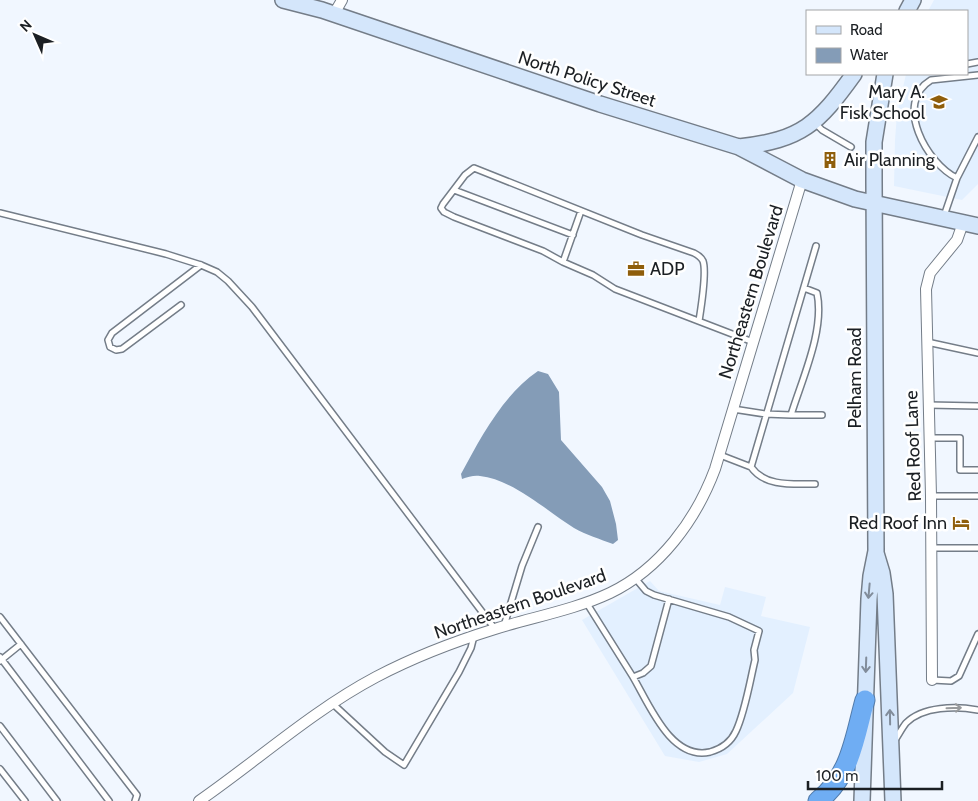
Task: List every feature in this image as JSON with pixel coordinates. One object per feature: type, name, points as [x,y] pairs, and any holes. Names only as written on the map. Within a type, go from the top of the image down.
[{"type":"highway","points":[[818,801],[834,785],[850,757],[865,700]]},
{"type":"main road","name":"North Policy Street","points":[[283,0],[334,14],[600,104],[739,147],[802,180],[854,200],[971,224]]},
{"type":"main road","points":[[739,147],[778,141],[799,132],[814,122],[831,106],[853,75]]},
{"type":"main road","name":"Pelham Road","points":[[862,801],[869,599],[876,551],[874,142],[885,75]]},
{"type":"main road","name":"Pelham Road","points":[[876,551],[885,594],[893,801]]},
{"type":"street","points":[[334,14],[342,0]]},
{"type":"street","name":"Northeastern Boulevard","points":[[199,801],[332,704],[396,667],[433,650],[612,592],[635,578],[662,555],[689,521],[710,482],[720,455],[802,180]]},
{"type":"street","name":"Red Roof Lane","points":[[932,680],[931,496],[925,300],[930,273],[971,224]]},
{"type":"lane","points":[[957,178],[944,169],[926,150],[917,124],[915,114],[916,102],[920,91],[931,80],[978,74]]},
{"type":"lane","points":[[931,80],[932,75]]},
{"type":"lane","points":[[814,122],[822,130],[851,147]]},
{"type":"lane","points":[[943,218],[957,178],[978,138]]},
{"type":"lane","points":[[699,321],[703,297],[704,262],[694,253],[474,168],[465,175],[442,204],[441,208],[444,212],[467,223],[543,251],[563,262],[593,274],[615,289],[754,342]]},
{"type":"lane","points":[[454,190],[573,235]]},
{"type":"lane","points":[[563,262],[582,211]]},
{"type":"lane","points":[[0,213],[166,254],[201,265],[217,272],[228,281],[252,307],[499,628]]},
{"type":"lane","points":[[751,467],[816,246]]},
{"type":"lane","points":[[181,305],[122,350],[110,347],[108,340],[112,333],[201,265]]},
{"type":"lane","points":[[791,415],[814,344],[819,318],[817,293],[804,288]]},
{"type":"lane","points":[[927,342],[978,354]]},
{"type":"lane","points":[[928,405],[978,406]]},
{"type":"lane","points":[[734,409],[766,414],[822,415]]},
{"type":"lane","points":[[929,438],[960,438],[960,470],[978,470]]},
{"type":"lane","points":[[720,455],[751,467],[755,473],[774,482],[815,484]]},
{"type":"lane","points":[[931,496],[978,496]]},
{"type":"lane","points":[[499,628],[538,527]]},
{"type":"lane","points":[[931,548],[978,548]]},
{"type":"lane","points":[[586,602],[675,743],[687,750],[700,753],[713,751],[726,744],[736,732],[755,660],[754,650],[759,631],[729,617],[650,593],[635,578]]},
{"type":"lane","points":[[633,677],[643,673],[651,666],[669,599]]},
{"type":"lane","points":[[0,617],[137,795],[135,801]]},
{"type":"lane","points":[[932,680],[951,681],[960,676],[978,634]]},
{"type":"lane","points":[[332,704],[385,752],[404,765],[458,672],[471,648],[474,636]]},
{"type":"lane","points":[[21,644],[1,659],[109,801]]},
{"type":"lane","points":[[891,752],[906,724],[920,714],[940,709],[964,708],[978,710]]},
{"type":"lane","points":[[0,726],[57,801]]},
{"type":"lane","points":[[0,769],[25,801]]},
{"type":"shaded area","name":"Mary A. Fisk School","points":[[934,0],[978,0],[978,184],[962,200],[894,186],[897,114],[906,75],[968,75],[968,10],[929,10]]},
{"type":"shaded area","points":[[650,581],[659,591],[720,605],[725,587],[766,597],[761,616],[810,627],[793,693],[727,754],[699,762],[665,756],[582,620]]},
{"type":"water","points":[[538,371],[548,374],[559,392],[561,440],[602,487],[610,501],[618,540],[613,544],[574,528],[517,489],[504,483],[492,478],[478,476],[462,479],[461,474],[494,418],[514,392]]},
{"type":"place","name":"Mary A. Fisk School","points":[[939,102]]},
{"type":"place","name":"Air Planning","points":[[830,160]]},
{"type":"place","name":"ADP","points":[[636,269]]},
{"type":"place","name":"Red Roof Inn","points":[[961,523]]}]
